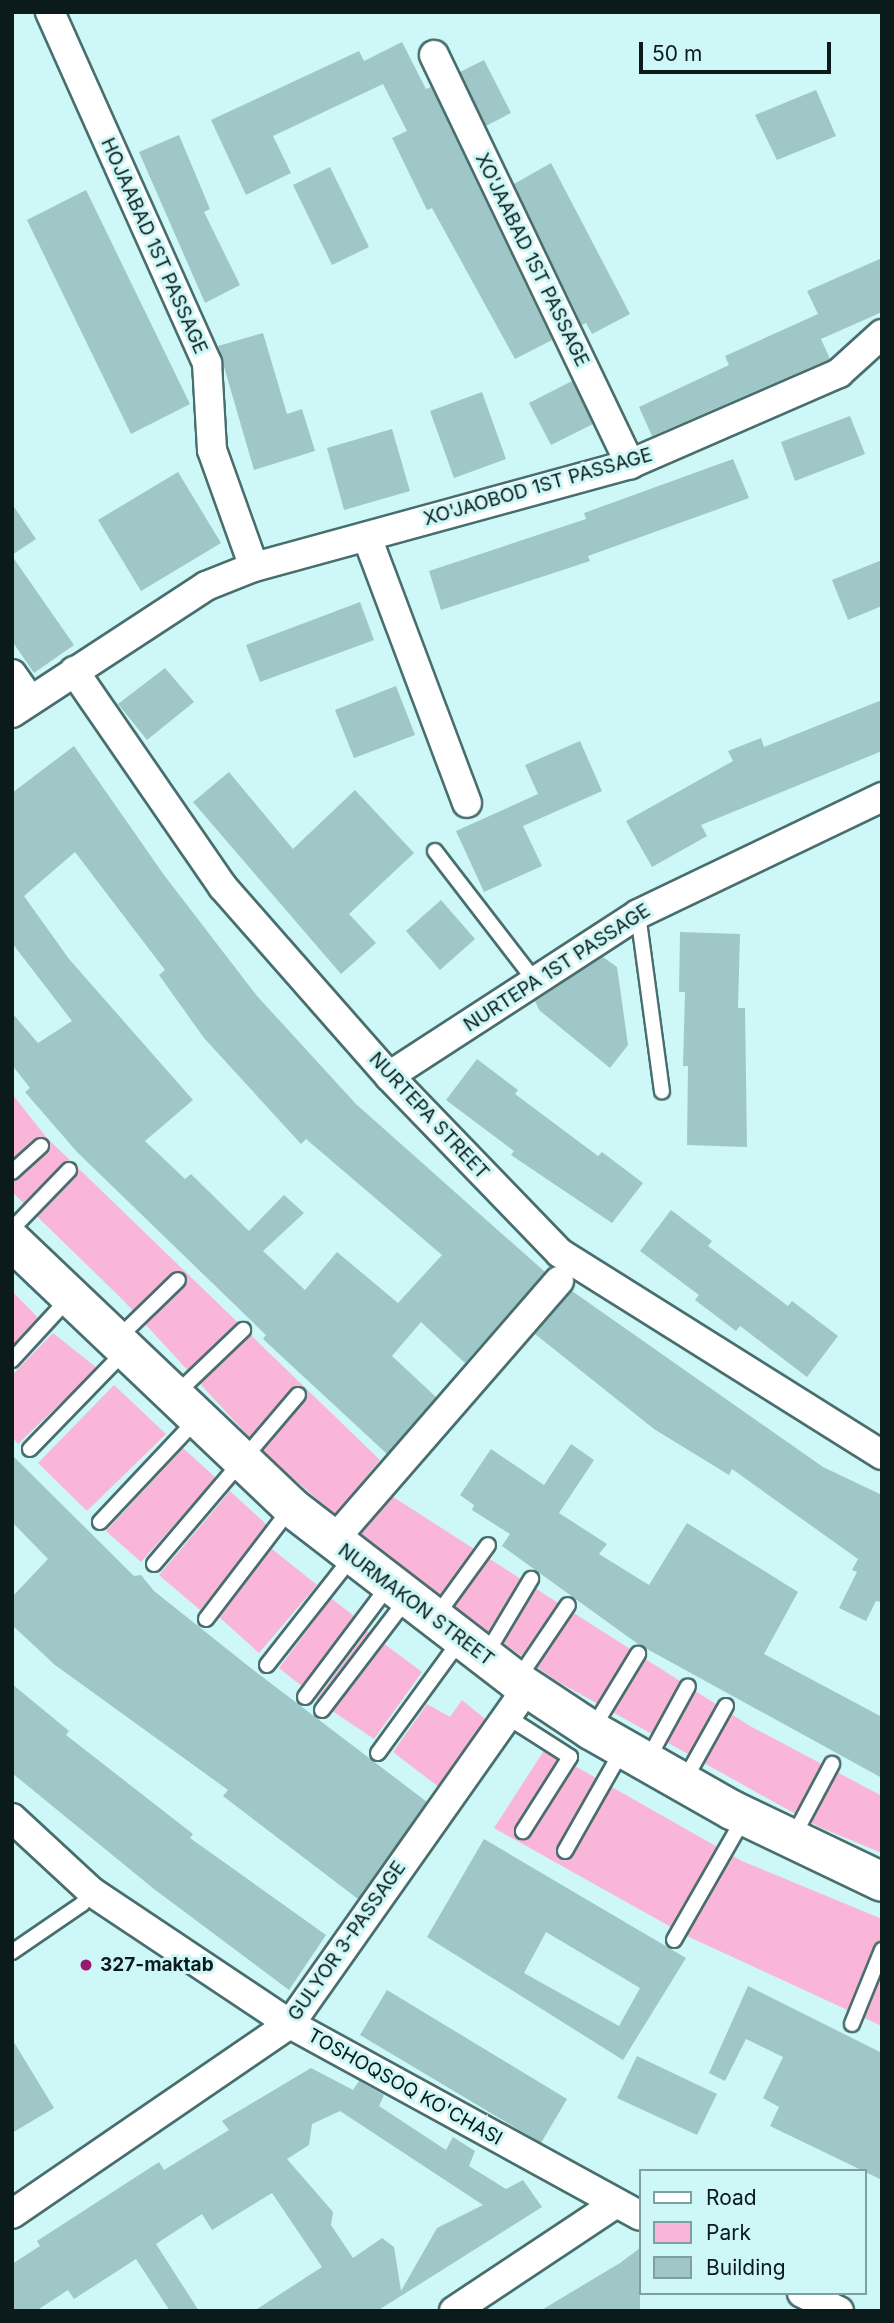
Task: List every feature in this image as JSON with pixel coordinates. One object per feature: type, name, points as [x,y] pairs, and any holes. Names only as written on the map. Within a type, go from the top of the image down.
[{"type":"street","name":"HOJAABAD 1ST PASSAGE","points":[[50,12],[207,363],[212,450],[254,567]]},
{"type":"street","name":"XO'JAАBАD 1ST PASSAGE","points":[[434,55],[630,464]]},
{"type":"street","name":"XO'JAOBOD 1ST PASSAGE","points":[[254,567],[630,464],[839,373],[882,334]]},
{"type":"street","points":[[367,537],[467,803]]},
{"type":"street","points":[[12,674],[21,706],[173,605],[254,567]]},
{"type":"street","name":"NURTEPA STREET","points":[[74,671],[223,887],[389,1076],[560,1253],[882,1455]]},
{"type":"street","name":"NURTEPA 1ST PASSAGE","points":[[389,1076],[638,914],[882,797]]},
{"type":"street","name":"NURMAKON STREET","points":[[14,1244],[291,1507],[435,1620],[517,1695],[620,1747],[791,1840],[880,1877]]},
{"type":"street","points":[[342,1549],[559,1281]]},
{"type":"street","name":"GULYOR 3-PASSAGE","points":[[12,2214],[290,2024],[517,1695]]},
{"type":"street","name":"TOSHOQSOQ KO'CHASI","points":[[12,1818],[92,1892],[290,2024],[638,2215]]},
{"type":"street","points":[[454,2311],[615,2204]]},
{"type":"street","points":[[806,2295],[839,2311]]},
{"type":"lane","points":[[435,851],[535,981]]},
{"type":"lane","points":[[638,914],[662,1091]]},
{"type":"lane","points":[[12,1172],[41,1146]]},
{"type":"lane","points":[[14,1244],[69,1170]]},
{"type":"lane","points":[[30,1449],[178,1280]]},
{"type":"lane","points":[[12,1360],[69,1297]]},
{"type":"lane","points":[[100,1522],[243,1330]]},
{"type":"lane","points":[[154,1564],[239,1458],[298,1395]]},
{"type":"lane","points":[[206,1619],[291,1507]]},
{"type":"lane","points":[[379,1753],[435,1620],[488,1545]]},
{"type":"lane","points":[[267,1665],[342,1549]]},
{"type":"lane","points":[[305,1698],[435,1620],[531,1579]]},
{"type":"lane","points":[[523,1831],[570,1757],[517,1695],[568,1605]]},
{"type":"lane","points":[[322,1710],[435,1620]]},
{"type":"lane","points":[[565,1851],[620,1747],[638,1654]]},
{"type":"lane","points":[[620,1747],[688,1686]]},
{"type":"lane","points":[[683,1783],[726,1706]]},
{"type":"lane","points":[[791,1840],[832,1764]]},
{"type":"lane","points":[[674,1940],[745,1816]]},
{"type":"lane","points":[[12,1952],[82,1904],[92,1892]]},
{"type":"lane","points":[[852,2024],[882,1950]]},
{"type":"green space","points":[[12,1094],[46,1137],[380,1460],[335,1515],[263,1452],[123,1300],[12,1192]]},
{"type":"green space","points":[[12,1291],[43,1323],[12,1351]]},
{"type":"green space","points":[[53,1333],[97,1368],[18,1444],[12,1437],[12,1375]]},
{"type":"green space","points":[[114,1385],[166,1434],[87,1511],[38,1463]]},
{"type":"green space","points":[[183,1448],[216,1478],[141,1562],[106,1531]]},
{"type":"green space","points":[[230,1491],[268,1526],[200,1610],[159,1575]]},
{"type":"green space","points":[[387,1493],[750,1726],[882,1796],[882,1853],[819,1827],[555,1680],[353,1535]]},
{"type":"green space","points":[[272,1549],[317,1585],[259,1653],[218,1616]]},
{"type":"green space","points":[[331,1598],[355,1617],[303,1687],[279,1668]]},
{"type":"green space","points":[[367,1631],[422,1672],[374,1739],[316,1700]]},
{"type":"green space","points":[[462,1700],[489,1722],[440,1788],[393,1752],[427,1704],[450,1717]]},
{"type":"green space","points":[[545,1749],[742,1861],[882,1919],[882,2026],[687,1936],[494,1828]]},
{"type":"building","points":[[402,42],[426,89],[431,87],[552,340],[515,359],[432,208],[427,210],[392,138],[407,131],[383,84],[273,136],[291,173],[246,195],[211,120],[359,51],[364,61]]},
{"type":"building","points":[[484,60],[511,113],[486,126],[460,72]]},
{"type":"building","points":[[816,90],[836,136],[777,160],[755,115]]},
{"type":"building","points":[[179,135],[210,209],[204,212],[240,285],[205,303],[139,152]]},
{"type":"building","points":[[551,163],[630,314],[592,334],[586,323],[582,325],[514,184]]},
{"type":"building","points":[[330,167],[369,247],[332,265],[293,185]]},
{"type":"building","points":[[86,190],[190,404],[131,434],[27,220]]},
{"type":"building","points":[[882,258],[882,312],[821,339],[830,359],[652,436],[639,407],[729,365],[725,356],[818,314],[807,291]]},
{"type":"building","points":[[263,333],[287,414],[302,409],[315,451],[254,470],[218,346]]},
{"type":"building","points":[[572,381],[593,424],[551,445],[529,403]]},
{"type":"building","points":[[482,392],[506,459],[454,478],[430,411]]},
{"type":"building","points":[[850,416],[865,454],[795,481],[781,442]]},
{"type":"building","points":[[392,429],[410,491],[344,510],[327,448]]},
{"type":"building","points":[[733,459],[749,498],[588,556],[590,561],[441,610],[429,571],[586,519],[584,513]]},
{"type":"building","points":[[178,472],[221,543],[141,591],[98,520]]},
{"type":"building","points":[[12,504],[36,539],[12,555]]},
{"type":"building","points":[[12,556],[74,645],[34,673],[12,641]]},
{"type":"building","points":[[882,560],[882,606],[848,620],[832,580]]},
{"type":"building","points":[[360,602],[374,640],[260,682],[246,645]]},
{"type":"building","points":[[165,668],[194,702],[147,740],[118,704]]},
{"type":"building","points":[[396,686],[415,735],[354,758],[335,710]]},
{"type":"building","points":[[882,700],[882,751],[701,825],[707,836],[652,867],[626,821],[733,761],[728,751],[761,738],[764,747]]},
{"type":"building","points":[[580,741],[602,791],[523,826],[542,866],[484,892],[456,831],[538,794],[525,765]]},
{"type":"building","points":[[74,746],[164,875],[257,996],[356,1104],[545,1272],[465,1363],[421,1322],[392,1356],[436,1397],[387,1454],[263,1339],[266,1335],[77,1152],[25,1092],[30,1088],[12,1065],[12,1013],[38,1043],[72,1021],[12,943],[12,793]],"holes":[[[75,852],[165,970],[159,975],[204,1038],[301,1144],[306,1139],[442,1255],[398,1303],[337,1252],[305,1290],[263,1251],[304,1213],[284,1195],[249,1231],[191,1174],[185,1179],[145,1141],[193,1100],[69,959],[24,896]]]},
{"type":"building","points":[[229,772],[293,849],[355,790],[414,853],[349,914],[376,943],[341,974],[193,802]]},
{"type":"building","points":[[441,900],[475,939],[440,970],[406,931]]},
{"type":"building","points":[[680,932],[740,934],[738,1008],[745,1008],[747,1147],[687,1145],[688,1066],[683,1066],[685,992],[679,992]]},
{"type":"building","points":[[603,957],[617,967],[628,1045],[610,1068],[539,1010],[535,1001]]},
{"type":"building","points":[[477,1059],[518,1090],[515,1094],[598,1156],[602,1152],[643,1183],[612,1223],[511,1155],[514,1151],[446,1100]]},
{"type":"building","points":[[671,1210],[712,1241],[708,1246],[788,1306],[792,1301],[838,1336],[807,1377],[740,1326],[736,1331],[695,1300],[699,1295],[640,1251]]},
{"type":"building","points":[[572,1291],[823,1467],[882,1495],[882,1602],[876,1601],[866,1621],[839,1608],[857,1572],[852,1570],[858,1559],[732,1469],[729,1475],[654,1429],[535,1334]]},
{"type":"building","points":[[571,1444],[594,1460],[559,1513],[607,1544],[599,1554],[649,1585],[687,1523],[798,1592],[764,1654],[882,1717],[882,1778],[638,1644],[502,1546],[510,1534],[472,1510],[474,1505],[460,1495],[491,1449],[544,1485]]},
{"type":"building","points":[[12,1455],[134,1576],[141,1575],[154,1591],[252,1669],[427,1802],[358,1899],[223,1796],[228,1790],[55,1665],[12,1625],[12,1597],[48,1559],[12,1522]]},
{"type":"building","points":[[12,1684],[69,1731],[66,1735],[193,1834],[190,1838],[326,1935],[289,1990],[154,1889],[12,1773]]},
{"type":"building","points":[[484,1839],[686,1958],[623,2060],[427,1937]],"holes":[[[546,1932],[640,1988],[619,2026],[524,1973]]]},
{"type":"building","points":[[748,1986],[882,2053],[882,2180],[866,2172],[866,2169],[859,2169],[770,2126],[779,2107],[763,2098],[783,2057],[746,2039],[725,2081],[709,2073]]},
{"type":"building","points":[[387,1990],[567,2099],[541,2143],[360,2035]]},
{"type":"building","points":[[12,2039],[54,2108],[12,2133]]},
{"type":"building","points":[[637,2056],[717,2094],[697,2135],[617,2098]]},
{"type":"building","points":[[311,2068],[353,2090],[359,2081],[384,2095],[379,2106],[446,2150],[453,2137],[475,2151],[469,2166],[506,2189],[523,2180],[542,2207],[377,2311],[254,2311],[322,2267],[272,2193],[212,2230],[202,2214],[156,2244],[199,2311],[170,2311],[136,2259],[74,2299],[68,2290],[36,2311],[12,2311],[12,2264],[40,2246],[37,2241],[159,2162],[164,2170],[229,2130],[222,2121]],"holes":[[[340,2111],[483,2205],[437,2228],[401,2291],[394,2247],[382,2238],[353,2258],[331,2225],[333,2212],[287,2159],[309,2145],[312,2124]]]},
{"type":"building","points":[[638,2250],[640,2311],[540,2311]]},
{"type":"place","name":"327-maktab","points":[[86,1965]]}]
